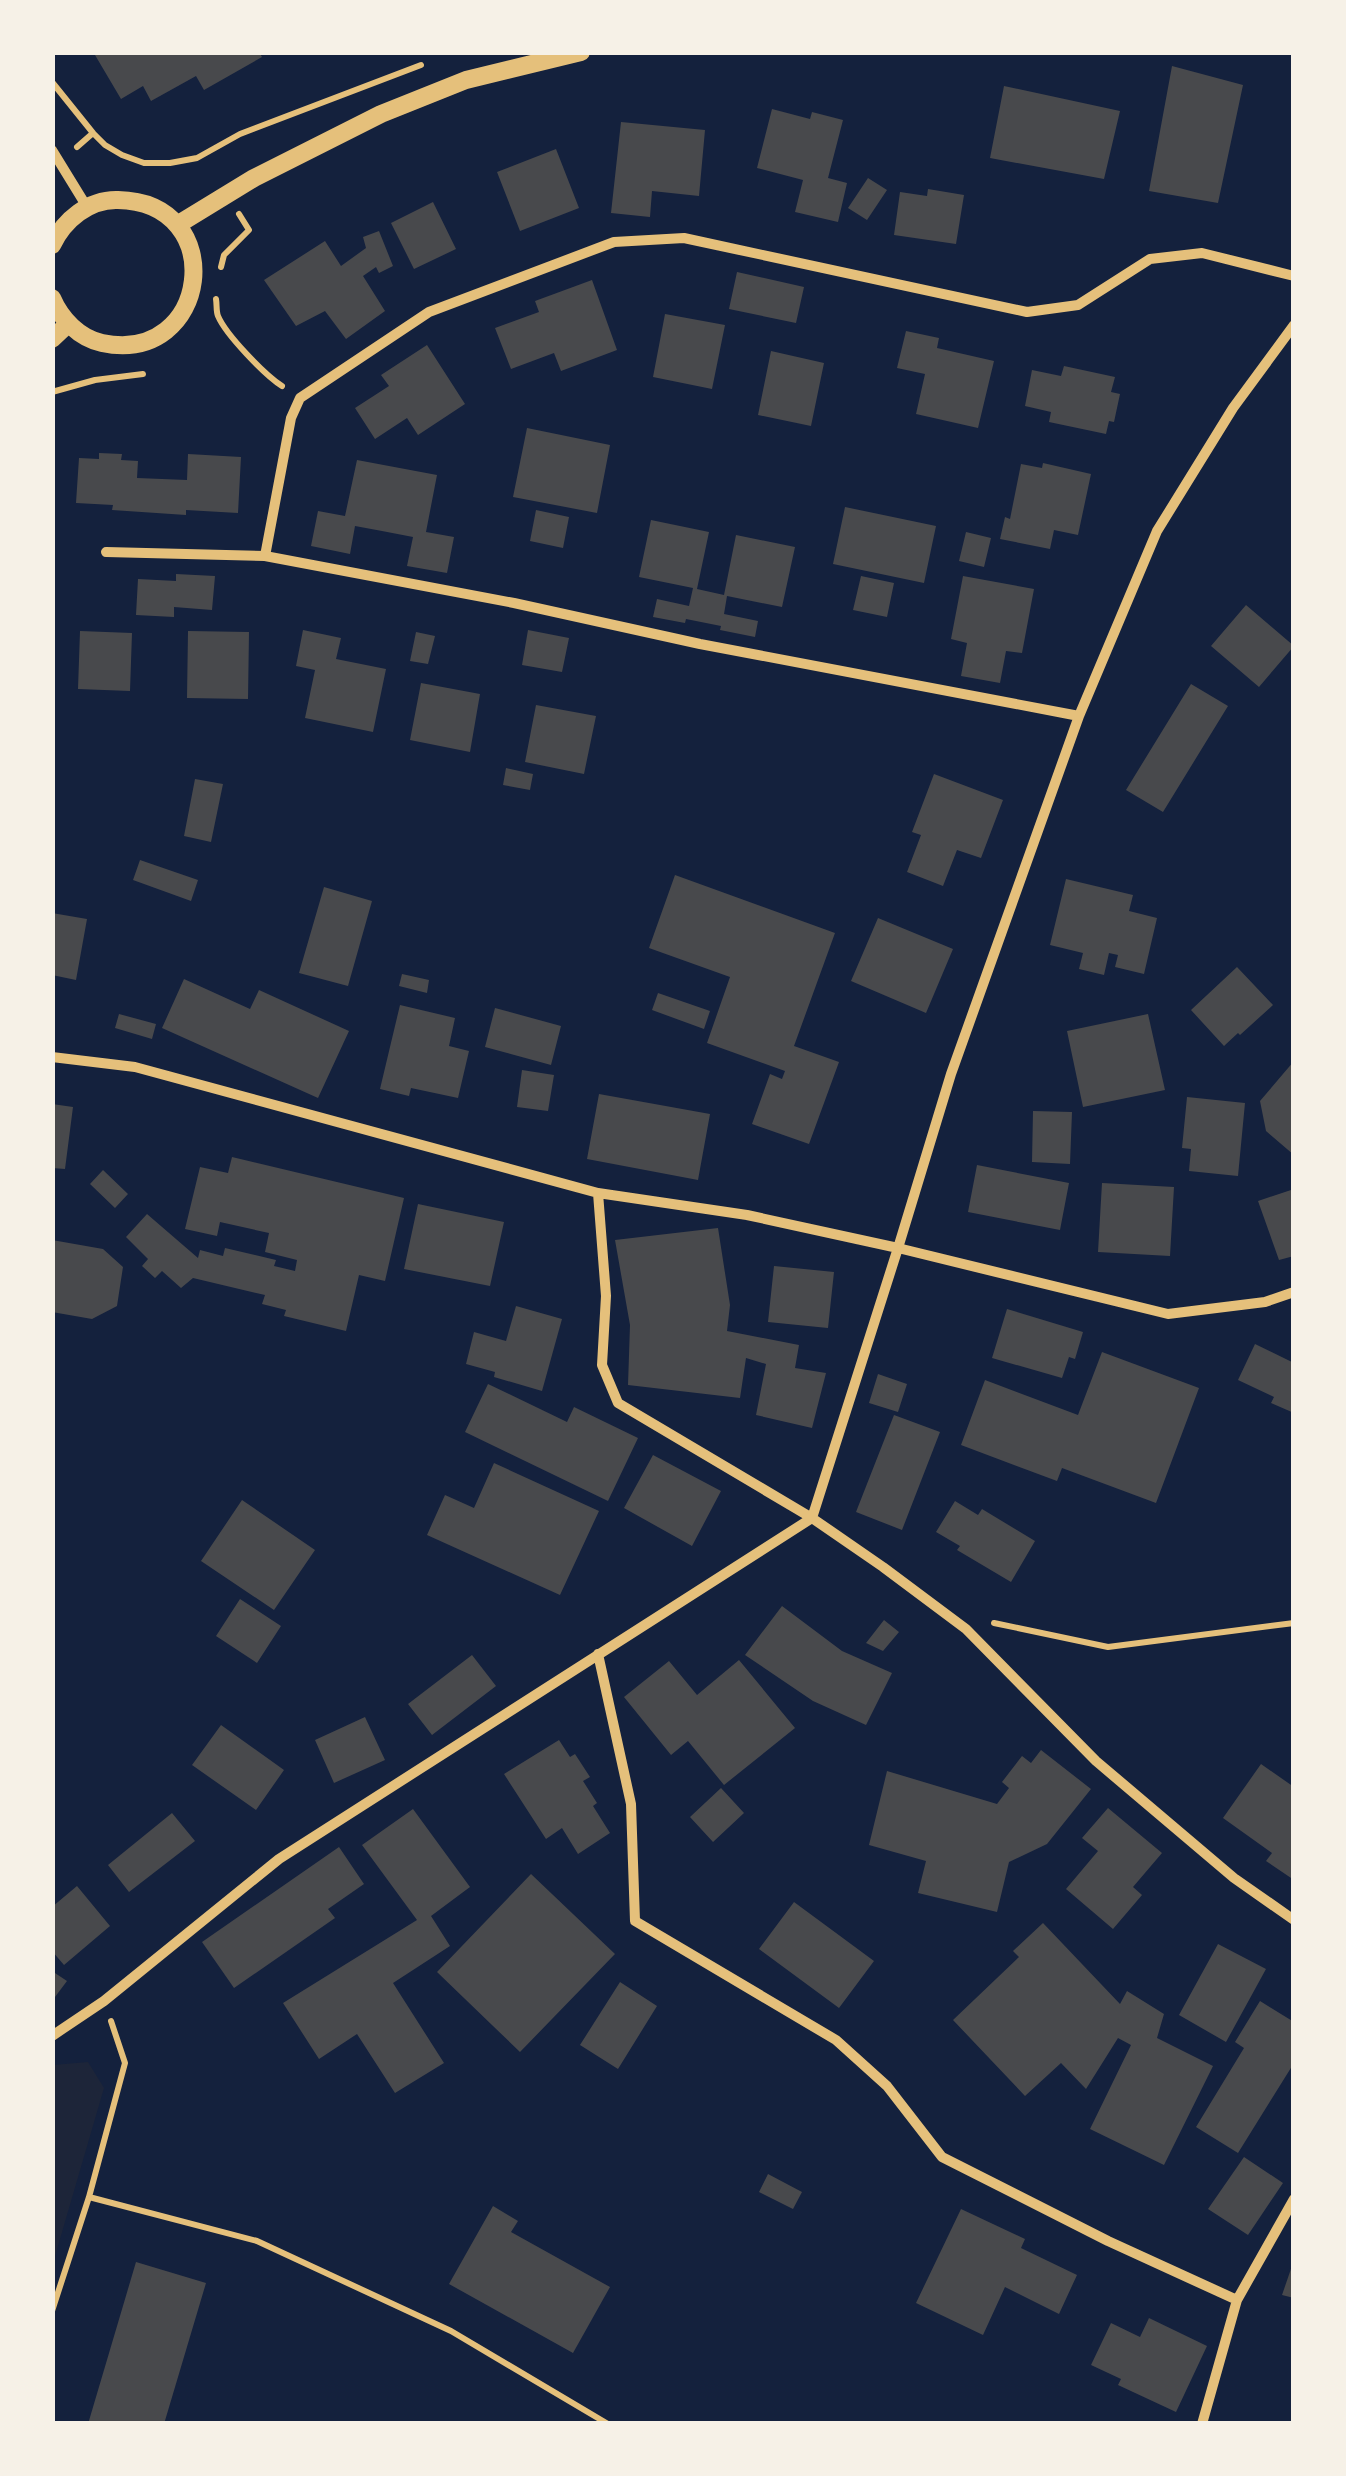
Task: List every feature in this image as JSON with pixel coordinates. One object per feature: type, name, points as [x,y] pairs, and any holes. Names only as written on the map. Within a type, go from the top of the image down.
[{"type":"street","points":[[177,225],[226,194],[381,114],[466,80],[580,52]]},
{"type":"street","points":[[52,150],[87,207]]},
{"type":"street","points":[[52,245],[68,221],[87,207],[110,200],[135,200],[158,209],[177,225],[189,246],[194,269],[192,293],[181,315],[164,332],[142,343],[118,346],[94,341],[68,324],[52,298]]},
{"type":"street","points":[[265,556],[291,418],[300,398],[429,312],[614,242],[684,238],[1028,312],[1078,305],[1150,259],[1202,253],[1294,276]]},
{"type":"street","points":[[52,339],[68,324]]},
{"type":"street","points":[[52,2036],[104,2001],[278,1859],[812,1518],[950,1074],[1079,716],[1157,531],[1233,408],[1294,326]]},
{"type":"street","points":[[106,552],[265,556],[1079,716]]},
{"type":"street","points":[[52,1057],[135,1067],[598,1192],[747,1215],[1168,1314],[1265,1302],[1294,1292]]},
{"type":"street","points":[[598,1192],[606,1296],[602,1366],[618,1403],[812,1518],[966,1629],[1096,1761],[1234,1878],[1294,1920]]},
{"type":"street","points":[[598,1654],[631,1804],[634,1922],[836,2040],[887,2086],[942,2156],[1108,2241],[1236,2300]]},
{"type":"street","points":[[1202,2424],[1236,2300],[1294,2199]]},
{"type":"path","points":[[52,82],[106,146],[144,163],[170,163],[196,158],[240,134],[426,63]]},
{"type":"path","points":[[59,161],[93,133]]},
{"type":"path","points":[[196,158],[249,230],[224,256],[219,273]]},
{"type":"path","points":[[215,290],[218,316],[246,354],[272,380],[300,398]]},
{"type":"path","points":[[966,1629],[978,1620],[1108,1647],[1294,1623]]},
{"type":"path","points":[[52,2311],[126,2063],[104,2001]]},
{"type":"path","points":[[89,2197],[257,2241],[452,2331],[608,2424]]},
{"type":"shaded area","points":[[88,2062],[104,2088],[53,2263],[53,2065]]},
{"type":"building","points":[[259,52],[262,57],[204,90],[196,76],[151,101],[143,86],[121,99],[95,55]]},
{"type":"building","points":[[1172,66],[1243,85],[1218,203],[1149,191]]},
{"type":"building","points":[[1004,86],[1120,111],[1104,179],[990,158]]},
{"type":"building","points":[[772,109],[810,119],[812,112],[843,120],[828,178],[847,183],[838,222],[795,212],[803,180],[757,168]]},
{"type":"building","points":[[621,122],[705,130],[699,196],[652,191],[650,217],[611,213]]},
{"type":"building","points":[[556,149],[579,208],[520,231],[497,172]]},
{"type":"building","points":[[868,178],[887,190],[867,220],[848,208]]},
{"type":"building","points":[[928,189],[964,195],[956,244],[894,235],[900,192],[927,196]]},
{"type":"building","points":[[433,202],[456,249],[414,269],[391,223]]},
{"type":"building","points":[[379,231],[393,266],[379,273],[376,267],[363,276],[385,311],[346,339],[325,311],[296,326],[264,280],[325,241],[341,266],[366,248],[363,237]]},
{"type":"building","points":[[737,272],[804,287],[796,323],[729,309]]},
{"type":"building","points":[[592,280],[617,350],[561,371],[554,353],[511,369],[495,328],[539,312],[535,301]]},
{"type":"building","points":[[665,314],[725,325],[712,389],[653,377]]},
{"type":"building","points":[[906,331],[939,338],[937,348],[994,361],[978,428],[916,414],[925,374],[897,368]]},
{"type":"building","points":[[427,345],[465,404],[418,435],[407,418],[375,439],[355,408],[389,386],[381,375]]},
{"type":"building","points":[[771,351],[824,363],[811,426],[758,415]]},
{"type":"building","points":[[1064,366],[1115,377],[1111,392],[1120,394],[1114,422],[1109,421],[1106,434],[1049,422],[1051,412],[1025,406],[1032,370],[1061,376]]},
{"type":"building","points":[[527,428],[610,445],[597,513],[513,497]]},
{"type":"building","points":[[99,453],[122,454],[121,460],[138,461],[137,478],[187,480],[188,454],[241,457],[238,513],[186,510],[186,515],[112,510],[113,505],[76,503],[79,458],[99,459]]},
{"type":"building","points":[[357,460],[437,475],[426,532],[454,537],[447,573],[407,566],[413,537],[355,526],[350,554],[311,546],[318,511],[345,516]]},
{"type":"building","points":[[1043,463],[1091,474],[1078,535],[1054,530],[1050,549],[1000,539],[1005,517],[1010,519],[1021,464],[1042,468]]},
{"type":"building","points":[[845,507],[936,526],[924,583],[833,564]]},
{"type":"building","points":[[536,510],[569,517],[563,548],[530,541]]},
{"type":"building","points":[[651,520],[709,532],[697,589],[724,595],[736,535],[795,547],[782,607],[727,596],[724,614],[758,621],[755,637],[686,619],[685,623],[653,617],[657,599],[689,606],[693,588],[639,577]]},
{"type":"building","points":[[966,532],[991,538],[984,567],[959,561]]},
{"type":"building","points":[[176,574],[215,576],[212,610],[174,607],[174,617],[136,615],[138,579],[176,581]]},
{"type":"building","points":[[861,576],[894,583],[887,617],[853,610]]},
{"type":"building","points":[[963,576],[1034,589],[1022,653],[1006,651],[1000,683],[961,676],[967,643],[951,639]]},
{"type":"building","points":[[1246,605],[1294,646],[1259,687],[1211,646]]},
{"type":"building","points":[[303,630],[341,638],[336,659],[386,669],[373,732],[305,718],[315,670],[296,666]]},
{"type":"building","points":[[528,630],[569,638],[562,672],[522,665]]},
{"type":"building","points":[[80,631],[132,633],[130,691],[78,689]]},
{"type":"building","points":[[188,631],[249,632],[248,699],[187,698]]},
{"type":"building","points":[[416,632],[435,636],[428,664],[410,661]]},
{"type":"building","points":[[421,683],[480,694],[470,752],[410,740]]},
{"type":"building","points":[[1191,684],[1228,706],[1163,812],[1126,790]]},
{"type":"building","points":[[536,705],[596,716],[584,774],[525,762]]},
{"type":"building","points":[[506,768],[533,774],[530,790],[503,785]]},
{"type":"building","points":[[934,774],[1003,800],[981,858],[957,850],[943,886],[907,872],[921,835],[912,832]]},
{"type":"building","points":[[195,779],[223,784],[211,842],[184,836]]},
{"type":"building","points":[[140,860],[198,880],[191,901],[133,880]]},
{"type":"building","points":[[675,875],[835,933],[794,1046],[839,1062],[809,1144],[752,1124],[770,1074],[782,1079],[785,1071],[707,1043],[730,977],[649,948]]},
{"type":"building","points":[[1066,879],[1133,895],[1129,911],[1157,918],[1144,974],[1115,967],[1118,955],[1109,953],[1104,975],[1079,969],[1083,953],[1050,945]]},
{"type":"building","points":[[324,887],[372,901],[348,986],[299,973]]},
{"type":"building","points":[[52,913],[87,919],[76,980],[52,975]]},
{"type":"building","points":[[878,918],[953,949],[926,1013],[851,981]]},
{"type":"building","points":[[1237,967],[1273,1005],[1224,1046],[1191,1010]]},
{"type":"building","points":[[402,974],[429,980],[427,993],[399,986]]},
{"type":"building","points":[[184,979],[250,1009],[259,990],[349,1031],[318,1098],[162,1028]]},
{"type":"building","points":[[658,993],[710,1011],[704,1029],[652,1010]]},
{"type":"building","points":[[400,1005],[455,1018],[449,1046],[469,1051],[458,1098],[411,1088],[409,1096],[380,1089]]},
{"type":"building","points":[[495,1008],[561,1026],[551,1065],[485,1047]]},
{"type":"building","points":[[119,1014],[156,1024],[152,1039],[115,1028]]},
{"type":"building","points":[[1148,1014],[1165,1090],[1083,1107],[1067,1031]]},
{"type":"building","points":[[1294,1061],[1294,1155],[1266,1131],[1260,1101]]},
{"type":"building","points":[[522,1070],[554,1075],[548,1111],[517,1107]]},
{"type":"building","points":[[599,1094],[710,1114],[698,1180],[587,1159]]},
{"type":"building","points":[[1187,1097],[1245,1103],[1238,1176],[1189,1171],[1191,1149],[1182,1148]]},
{"type":"building","points":[[52,1104],[73,1107],[65,1169],[52,1168]]},
{"type":"building","points":[[1033,1111],[1072,1112],[1070,1164],[1032,1162]]},
{"type":"building","points":[[232,1157],[404,1198],[385,1281],[359,1275],[346,1331],[284,1316],[286,1310],[262,1304],[265,1295],[193,1278],[181,1288],[162,1271],[155,1278],[142,1266],[148,1259],[126,1237],[147,1214],[198,1258],[200,1250],[223,1256],[225,1248],[276,1260],[274,1266],[295,1271],[297,1260],[265,1252],[269,1233],[220,1222],[217,1236],[185,1229],[200,1167],[228,1173]]},
{"type":"building","points":[[977,1165],[1069,1183],[1060,1230],[968,1212]]},
{"type":"building","points":[[103,1170],[128,1194],[115,1208],[90,1184]]},
{"type":"building","points":[[1102,1183],[1174,1187],[1170,1256],[1098,1252]]},
{"type":"building","points":[[1294,1189],[1294,1256],[1279,1260],[1258,1201]]},
{"type":"building","points":[[418,1204],[504,1222],[490,1286],[404,1269]]},
{"type":"building","points":[[718,1228],[730,1305],[727,1331],[799,1345],[795,1368],[826,1373],[812,1428],[756,1415],[766,1364],[746,1358],[740,1398],[628,1385],[630,1325],[615,1240]]},
{"type":"building","points":[[52,1240],[103,1249],[123,1267],[117,1306],[92,1319],[52,1312]]},
{"type":"building","points":[[774,1266],[834,1272],[828,1328],[768,1322]]},
{"type":"building","points":[[516,1306],[562,1319],[542,1391],[466,1364],[474,1332],[506,1341]]},
{"type":"building","points":[[1007,1309],[1083,1332],[1075,1359],[1069,1357],[1062,1378],[992,1358]]},
{"type":"building","points":[[1255,1344],[1294,1363],[1294,1413],[1271,1403],[1274,1397],[1238,1380]]},
{"type":"building","points":[[1102,1352],[1199,1388],[1156,1503],[1062,1468],[1057,1481],[961,1445],[985,1380],[1078,1415]]},
{"type":"building","points":[[878,1374],[907,1384],[898,1412],[869,1403]]},
{"type":"building","points":[[488,1384],[567,1422],[574,1407],[638,1438],[608,1501],[465,1432]]},
{"type":"building","points":[[894,1415],[940,1432],[902,1530],[856,1512]]},
{"type":"building","points":[[653,1455],[721,1491],[692,1546],[624,1508]]},
{"type":"building","points":[[494,1463],[599,1511],[560,1595],[427,1535],[445,1495],[474,1508]]},
{"type":"building","points":[[242,1500],[315,1550],[274,1610],[201,1561]]},
{"type":"building","points":[[955,1501],[978,1515],[982,1509],[1035,1541],[1011,1582],[957,1550],[960,1546],[936,1532]]},
{"type":"building","points":[[240,1599],[281,1626],[257,1663],[216,1636]]},
{"type":"building","points":[[782,1606],[842,1651],[892,1673],[866,1725],[813,1701],[745,1655]]},
{"type":"building","points":[[884,1620],[899,1632],[883,1651],[866,1643]]},
{"type":"building","points":[[472,1655],[496,1686],[432,1735],[408,1704]]},
{"type":"building","points":[[739,1660],[795,1728],[724,1785],[688,1741],[671,1755],[624,1697],[669,1661],[697,1695]]},
{"type":"building","points":[[365,1717],[385,1760],[334,1783],[315,1740]]},
{"type":"building","points":[[221,1725],[284,1770],[256,1810],[192,1765]]},
{"type":"building","points":[[559,1740],[570,1757],[575,1754],[590,1777],[583,1781],[610,1833],[578,1854],[562,1828],[546,1839],[504,1774]]},
{"type":"building","points":[[1041,1750],[1091,1789],[1047,1844],[1009,1862],[997,1912],[918,1893],[926,1861],[869,1845],[887,1771],[997,1804],[1009,1788],[1002,1782],[1022,1756],[1031,1763]]},
{"type":"building","points":[[1261,1764],[1294,1787],[1294,1880],[1266,1861],[1272,1853],[1223,1818]]},
{"type":"building","points":[[721,1788],[744,1813],[713,1842],[690,1817]]},
{"type":"building","points":[[1108,1808],[1162,1853],[1133,1887],[1142,1895],[1113,1929],[1066,1889],[1098,1851],[1082,1838]]},
{"type":"building","points":[[413,1809],[470,1887],[431,1916],[450,1946],[393,1983],[444,2063],[395,2093],[357,2034],[319,2059],[283,2003],[417,1920],[362,1845]]},
{"type":"building","points":[[172,1813],[195,1841],[129,1892],[108,1865]]},
{"type":"building","points":[[339,1847],[364,1884],[328,1909],[335,1918],[234,1988],[202,1942]]},
{"type":"building","points":[[531,1874],[615,1954],[520,2052],[437,1972]]},
{"type":"building","points":[[77,1886],[110,1926],[64,1965],[52,1951],[52,1907]]},
{"type":"building","points":[[794,1902],[874,1961],[839,2008],[759,1949]]},
{"type":"building","points":[[1043,1923],[1120,2004],[1127,1991],[1164,2014],[1157,2038],[1213,2066],[1164,2165],[1090,2129],[1131,2045],[1118,2038],[1086,2089],[1061,2063],[1025,2096],[953,2020],[1019,1957],[1013,1951]]},
{"type":"building","points":[[1218,1944],[1266,1969],[1226,2042],[1179,2015]]},
{"type":"building","points":[[52,1971],[67,1981],[52,2001]]},
{"type":"building","points":[[620,1982],[657,2006],[618,2069],[580,2045]]},
{"type":"building","points":[[1260,2001],[1294,2022],[1294,2063],[1238,2153],[1196,2127],[1244,2048],[1235,2042]]},
{"type":"building","points":[[1244,2157],[1283,2183],[1248,2235],[1208,2209]]},
{"type":"building","points":[[768,2174],[802,2192],[793,2209],[759,2192]]},
{"type":"building","points":[[493,2206],[518,2221],[511,2232],[610,2287],[573,2353],[449,2284]]},
{"type":"building","points":[[961,2209],[1025,2239],[1021,2248],[1077,2275],[1059,2314],[1005,2287],[983,2335],[916,2303]]},
{"type":"building","points":[[136,2262],[206,2283],[164,2424],[88,2424]]},
{"type":"building","points":[[1294,2263],[1294,2298],[1282,2295]]},
{"type":"building","points":[[1149,2318],[1207,2346],[1176,2412],[1118,2385],[1121,2379],[1091,2365],[1111,2323],[1140,2337]]}]
